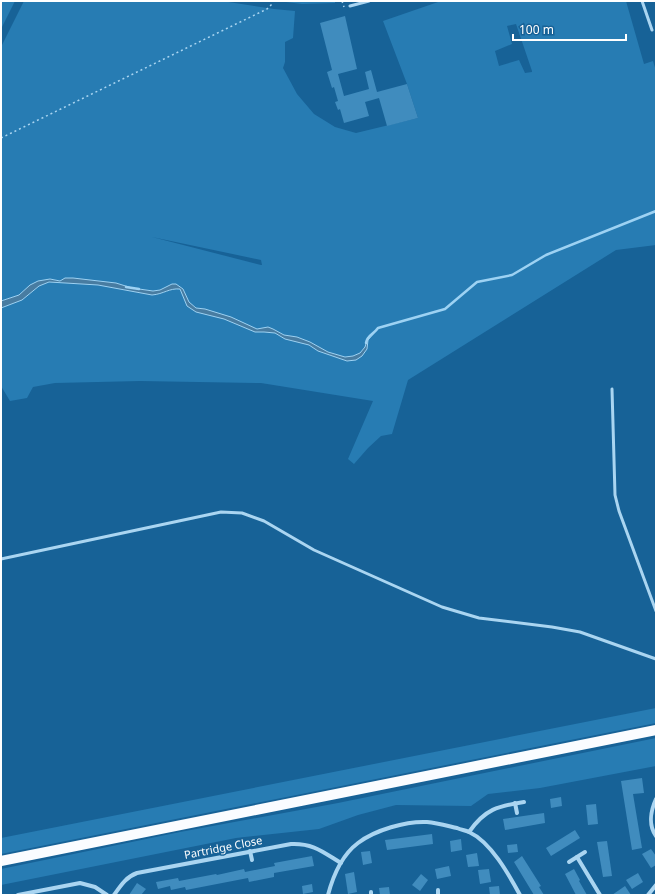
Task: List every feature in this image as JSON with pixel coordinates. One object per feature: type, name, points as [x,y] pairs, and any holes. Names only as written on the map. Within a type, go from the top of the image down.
[{"type":"highway","points":[[1,861],[656,730]]},
{"type":"street","points":[[656,799],[652,807],[651,814],[656,836]]},
{"type":"street","points":[[469,832],[477,820],[489,811],[500,806],[524,802]]},
{"type":"street","points":[[515,803],[517,813]]},
{"type":"street","points":[[328,895],[331,884],[341,863],[358,843],[393,826],[427,822],[469,832],[481,840],[499,859],[520,895]]},
{"type":"street","name":"Partridge Close","points":[[114,895],[124,880],[130,875],[291,844],[315,847],[341,863]]},
{"type":"street","points":[[250,851],[252,860]]},
{"type":"street","points":[[569,862],[585,852]]},
{"type":"street","points":[[577,857],[600,895]]},
{"type":"street","points":[[18,895],[80,883],[95,887],[107,895]]},
{"type":"street","points":[[648,895],[656,885]]},
{"type":"lane","points":[[350,6],[369,1]]},
{"type":"lane","points":[[642,1],[652,30]]},
{"type":"lane","points":[[612,390],[615,495],[619,511],[656,611]]},
{"type":"lane","points":[[1,559],[221,512],[242,513],[264,521],[314,550],[442,607],[479,618],[580,632],[656,659]]},
{"type":"lane","points":[[371,894],[373,887]]},
{"type":"path","points":[[342,1],[344,7]]},
{"type":"path","points":[[1,138],[260,13],[272,4]]},
{"type":"shaded area","points":[[1,1],[15,1],[1,29]]},
{"type":"shaded area","points":[[24,1],[222,1],[295,11],[293,38],[285,42],[285,62],[283,68],[297,94],[314,114],[335,127],[356,133],[418,118],[383,21],[441,1],[626,1],[644,64],[653,61],[656,71],[656,245],[616,250],[408,380],[392,434],[381,436],[354,464],[348,459],[373,401],[261,383],[140,381],[55,383],[33,387],[27,398],[10,401],[1,386],[1,308],[22,300],[39,286],[49,282],[98,285],[152,295],[160,294],[173,288],[180,289],[183,295],[196,312],[224,319],[259,332],[264,331],[275,333],[285,339],[309,345],[318,351],[347,361],[367,349],[368,340],[366,340],[365,347],[360,353],[345,357],[328,352],[297,337],[284,335],[268,327],[257,329],[205,309],[196,308],[189,302],[183,289],[172,284],[160,290],[153,291],[132,288],[116,283],[73,278],[65,278],[60,281],[50,279],[38,281],[19,295],[1,301],[1,47]],"holes":[[[516,24],[532,71],[532,72],[525,73],[519,60],[499,66],[495,51],[512,44],[507,26]],[[152,237],[261,260],[262,265],[261,265]]]},
{"type":"shaded area","points":[[278,1],[335,1],[335,3],[302,4]]},
{"type":"shaded area","points":[[65,278],[116,283],[132,288],[153,291],[176,284],[183,289],[189,302],[196,308],[205,309],[231,317],[257,329],[268,327],[284,335],[297,337],[328,352],[345,357],[360,353],[365,347],[368,337],[377,330],[368,340],[367,349],[362,356],[356,360],[347,361],[318,351],[309,345],[285,339],[275,333],[255,332],[224,319],[196,312],[187,306],[180,289],[173,289],[160,294],[152,295],[98,285],[49,282],[39,286],[22,300],[1,308],[1,301],[19,295],[30,285],[38,281],[50,279],[60,281]]},
{"type":"shaded area","points":[[656,708],[656,723],[1,854],[1,838]]},
{"type":"shaded area","points":[[656,738],[656,766],[540,788],[488,794],[471,806],[396,805],[358,815],[319,829],[236,838],[1,885],[1,869],[180,832],[338,803]]},
{"type":"building","points":[[345,16],[357,69],[338,74],[344,96],[369,89],[365,72],[371,70],[377,92],[407,84],[418,118],[387,126],[379,98],[365,102],[369,116],[344,123],[340,109],[338,110],[335,102],[338,101],[334,87],[332,88],[327,72],[332,70],[320,23]]},
{"type":"building","points":[[642,778],[644,793],[633,794],[642,848],[632,850],[621,781]]},
{"type":"building","points":[[561,797],[562,806],[551,808],[550,799]]},
{"type":"building","points":[[596,804],[598,824],[588,825],[586,805]]},
{"type":"building","points":[[544,813],[545,823],[505,830],[503,819]]},
{"type":"building","points":[[575,830],[580,838],[551,856],[546,848]]},
{"type":"building","points":[[432,834],[433,844],[387,850],[385,840]]},
{"type":"building","points":[[461,839],[462,850],[451,852],[450,841]]},
{"type":"building","points":[[607,841],[612,876],[603,877],[597,842]]},
{"type":"building","points":[[517,844],[518,852],[508,853],[507,845]]},
{"type":"building","points":[[651,849],[656,856],[656,865],[651,868],[642,854]]},
{"type":"building","points":[[370,851],[372,863],[363,865],[361,852]]},
{"type":"building","points":[[477,853],[479,866],[468,867],[466,855]]},
{"type":"building","points":[[312,856],[314,866],[274,873],[274,877],[249,882],[248,878],[186,890],[185,887],[171,890],[170,886],[158,889],[156,882],[178,878],[179,881],[244,869],[245,872],[275,866],[274,863]]},
{"type":"building","points":[[522,856],[541,886],[539,887],[544,895],[534,895],[514,862]]},
{"type":"building","points":[[449,866],[451,876],[437,879],[435,869]]},
{"type":"building","points":[[489,869],[491,882],[480,884],[478,870]]},
{"type":"building","points":[[574,869],[587,895],[576,895],[565,874]]},
{"type":"building","points":[[354,872],[357,892],[348,894],[345,874]]},
{"type":"building","points":[[638,873],[643,882],[632,889],[626,880]]},
{"type":"building","points":[[421,874],[428,880],[420,891],[412,885]]},
{"type":"building","points":[[137,883],[146,889],[141,895],[129,895]]},
{"type":"building","points":[[312,884],[313,892],[303,894],[302,886]]},
{"type":"building","points":[[499,886],[500,895],[490,895],[489,887]]},
{"type":"building","points":[[625,886],[631,895],[612,895]]},
{"type":"building","points":[[389,887],[390,895],[380,895],[379,888]]},
{"type":"waterway","points":[[366,343],[369,336],[378,328],[445,309],[477,282],[512,275],[546,255],[656,211]]},
{"type":"waterway","points":[[126,287],[139,289]]}]
